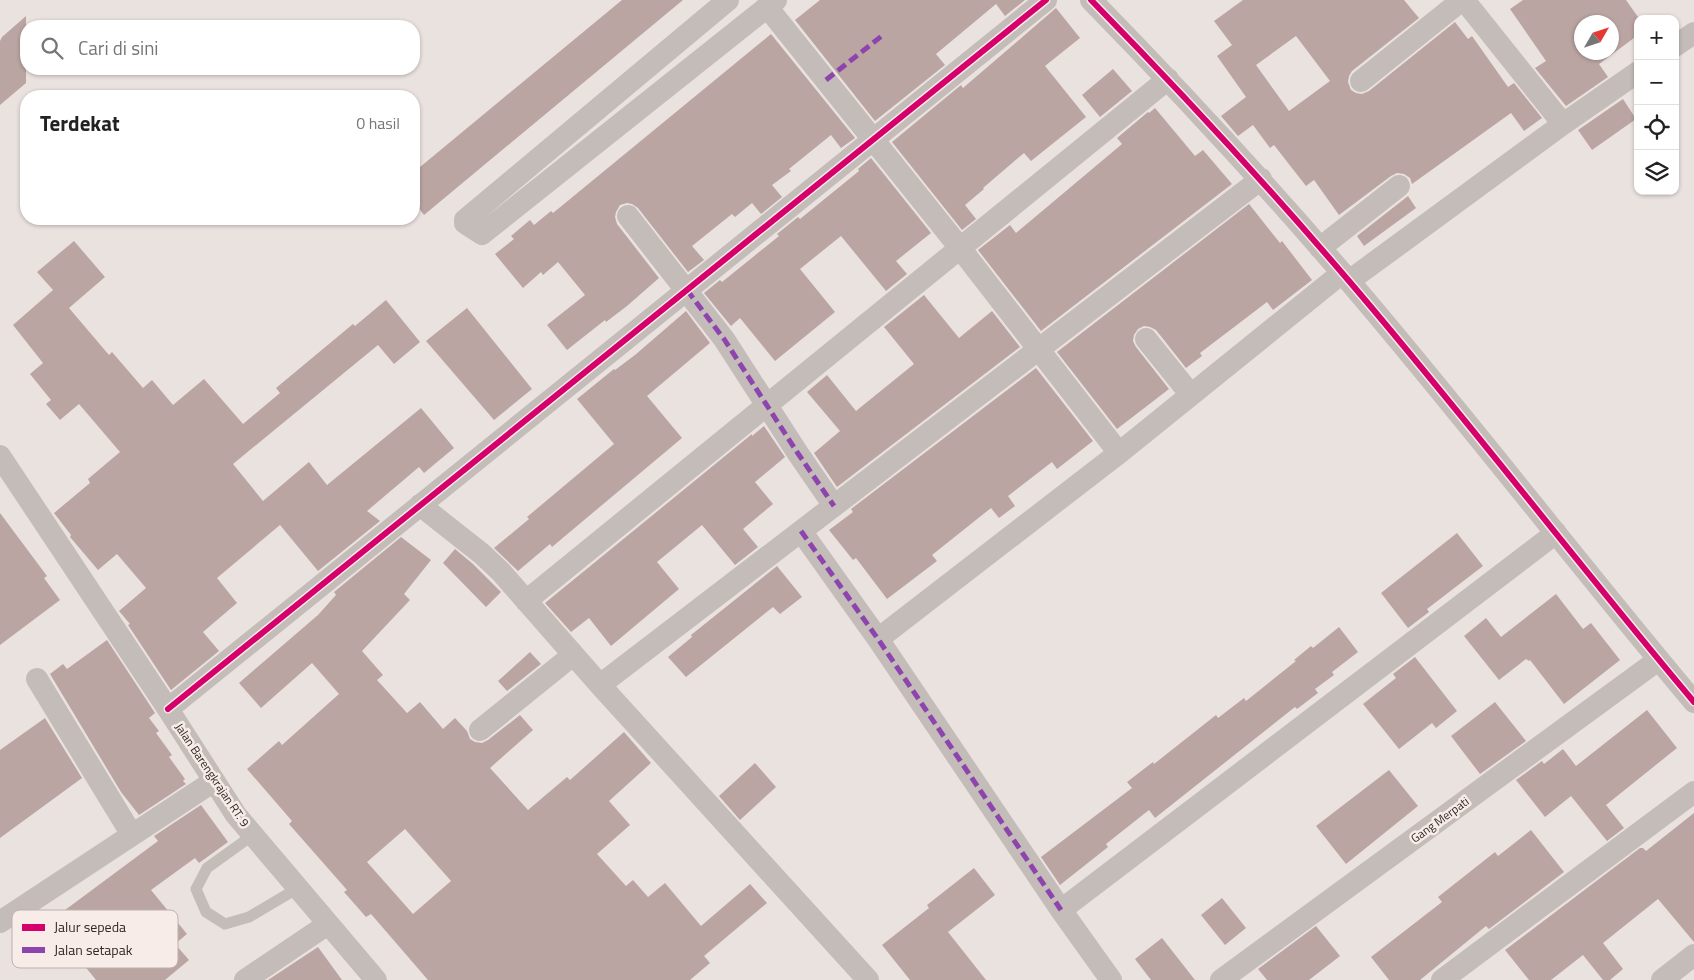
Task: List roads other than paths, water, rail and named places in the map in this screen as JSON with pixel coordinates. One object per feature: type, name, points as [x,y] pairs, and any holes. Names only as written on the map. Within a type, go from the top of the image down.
[{"type":"street","points":[[728,0],[466,220],[466,223],[482,234],[772,4],[874,140],[1120,453]]},
{"type":"street","points":[[168,709],[1046,0]]},
{"type":"street","points":[[1090,0],[1168,79],[1260,179],[1345,277],[1694,702]]},
{"type":"street","points":[[1361,82],[1463,0],[1562,124]]},
{"type":"street","points":[[690,32],[709,54]]},
{"type":"street","points":[[1679,43],[1694,33]]},
{"type":"street","points":[[878,639],[1345,277],[1634,75]]},
{"type":"street","points":[[526,601],[1168,79]]},
{"type":"street","points":[[600,685],[1260,179]]},
{"type":"street","points":[[1320,248],[1399,186]]},
{"type":"street","points":[[628,216],[724,339],[834,506]]},
{"type":"street","points":[[1146,340],[1191,395]]},
{"type":"street","name":"Jalan Barengkrajan RT. 9","points":[[0,456],[236,815],[376,980]]},
{"type":"street","points":[[420,506],[482,554],[868,980]]},
{"type":"street","points":[[801,531],[878,639],[1061,910],[1111,980]]},
{"type":"street","points":[[1061,910],[1556,532]]},
{"type":"street","points":[[480,730],[573,655]]},
{"type":"street","name":"Gang Merpati","points":[[1221,980],[1658,660]]},
{"type":"street","points":[[37,679],[132,835]]},
{"type":"street","points":[[18,910],[214,782]]},
{"type":"street","points":[[1442,980],[1694,792]]},
{"type":"street","points":[[0,922],[12,914]]},
{"type":"street","points":[[245,980],[328,924]]},
{"type":"street","points":[[1662,980],[1694,955]]},
{"type":"lane","points":[[253,835],[207,868],[196,889],[206,912],[225,924],[249,917],[298,888]]}]
